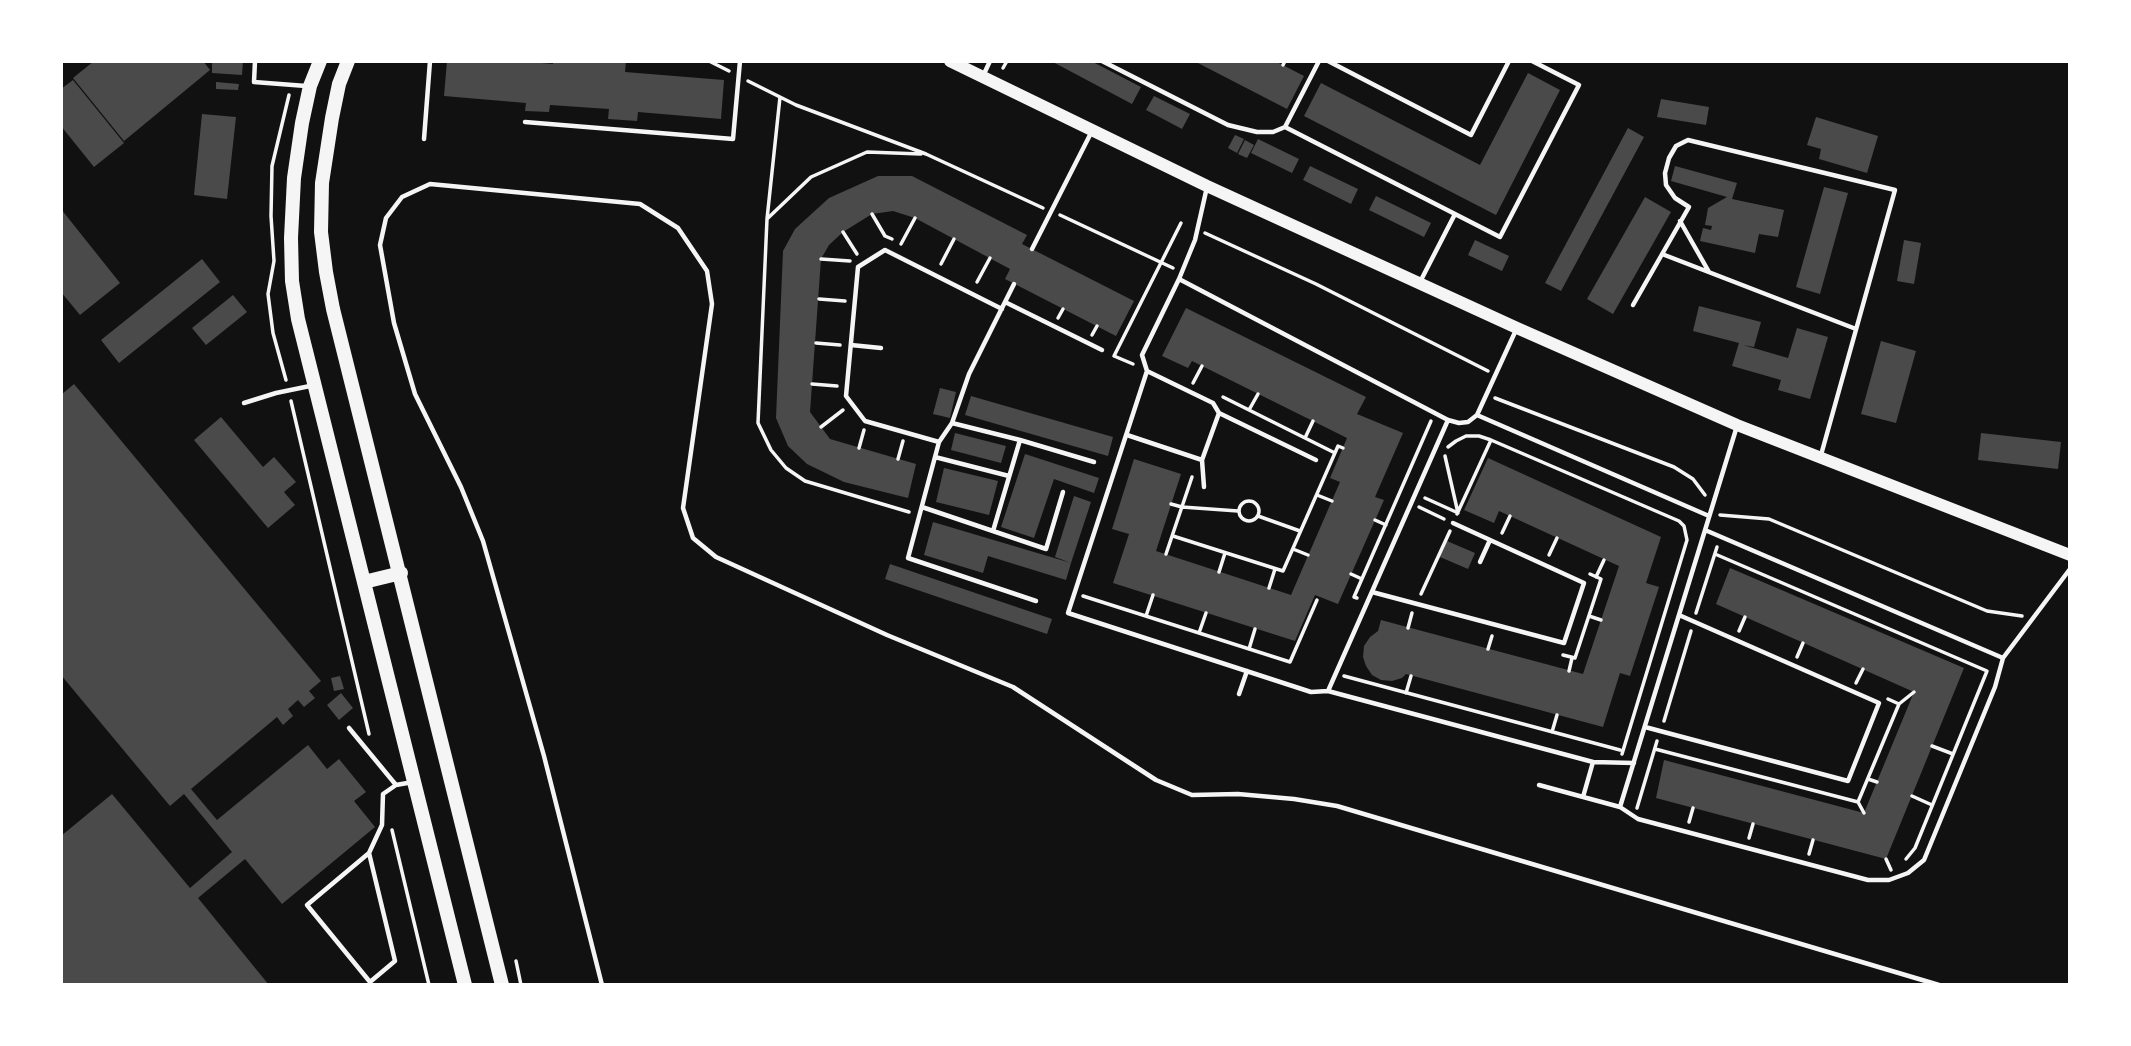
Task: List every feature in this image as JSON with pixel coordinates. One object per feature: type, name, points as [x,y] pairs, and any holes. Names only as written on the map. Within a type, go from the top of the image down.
[{"type":"main road","points":[[320,61],[310,86],[294,178],[292,281],[298,319],[466,985]]},
{"type":"main road","points":[[348,61],[339,83],[322,183],[321,232],[333,309],[502,985]]},
{"type":"main road","points":[[950,61],[1207,186],[1517,328],[1737,425],[2070,555]]},
{"type":"main road","points":[[364,582],[401,573]]},
{"type":"lane","points":[[255,61],[254,82],[310,86]]},
{"type":"lane","points":[[424,139],[430,61]]},
{"type":"lane","points":[[525,122],[733,139],[740,61]]},
{"type":"lane","points":[[983,76],[990,61]]},
{"type":"lane","points":[[1102,61],[1228,125],[1257,132],[1273,132],[1285,127],[1319,61]]},
{"type":"lane","points":[[1328,61],[1471,135],[1509,61]]},
{"type":"lane","points":[[1285,127],[1500,237],[1579,85],[1532,61]]},
{"type":"lane","points":[[1032,249],[1092,130]]},
{"type":"lane","points":[[1633,305],[1689,207],[1675,198],[1666,185],[1665,173],[1668,158],[1676,146],[1688,140],[1895,190],[1820,457]]},
{"type":"lane","points":[[601,985],[544,756],[483,541],[461,487],[415,394],[394,323],[380,245],[386,218],[402,197],[430,184],[640,204],[677,228],[707,271],[712,304],[683,508],[693,538],[716,558],[887,635],[1013,687],[1156,780],[1192,795],[1238,794],[1338,806],[1939,985]]},
{"type":"lane","points":[[1207,186],[1195,240],[1142,355],[1147,371],[1069,613],[1311,692],[1328,691],[1592,762],[1633,763]]},
{"type":"lane","points":[[1419,282],[1455,214]]},
{"type":"lane","points":[[1681,221],[1709,272]]},
{"type":"lane","points":[[939,442],[865,421],[846,396],[858,267],[885,250],[1002,309]]},
{"type":"lane","points":[[1662,254],[1856,329]]},
{"type":"lane","points":[[1179,279],[1448,420],[1459,423],[1468,422],[1477,415],[1517,328]]},
{"type":"lane","points":[[1014,284],[969,374],[952,423],[939,442],[908,558],[1036,601]]},
{"type":"lane","points":[[1005,302],[1102,350]]},
{"type":"lane","points":[[851,345],[881,348]]},
{"type":"lane","points":[[1147,371],[1213,403],[1219,413],[1317,460]]},
{"type":"lane","points":[[244,403],[315,385]]},
{"type":"lane","points":[[1204,487],[1202,460],[1219,413]]},
{"type":"lane","points":[[1477,415],[1709,516]]},
{"type":"lane","points":[[1328,691],[1448,420]]},
{"type":"lane","points":[[952,423],[1094,462]]},
{"type":"lane","points":[[1620,807],[1737,425]]},
{"type":"lane","points":[[1127,435],[1202,460]]},
{"type":"lane","points":[[993,531],[1020,440]]},
{"type":"lane","points":[[935,457],[1009,476]]},
{"type":"lane","points":[[922,507],[1046,549],[1063,492]]},
{"type":"lane","points":[[1372,592],[1564,643],[1584,583],[1453,523]]},
{"type":"lane","points":[[1705,530],[2003,659]]},
{"type":"lane","points":[[1480,562],[1490,540]]},
{"type":"lane","points":[[1539,785],[1620,807],[1638,819],[1868,880],[1889,880],[1908,873],[1924,860],[1995,687],[2003,659],[2070,569]]},
{"type":"lane","points":[[1645,727],[1848,781],[1879,704],[1679,615]]},
{"type":"lane","points":[[1239,694],[1247,671]]},
{"type":"lane","points":[[349,728],[396,785]]},
{"type":"lane","points":[[1583,797],[1592,762]]},
{"type":"lane","points":[[369,853],[396,961],[370,982],[307,905],[369,853],[382,825],[383,794],[396,785],[416,782]]},
{"type":"path","points":[[709,61],[780,97],[926,155],[1182,272]]},
{"type":"path","points":[[1003,68],[1007,61]]},
{"type":"path","points":[[780,97],[767,219],[758,423],[771,450],[786,468],[805,481],[913,513]]},
{"type":"path","points":[[767,219],[811,177],[867,152],[926,155]]},
{"type":"path","points":[[872,214],[886,236]]},
{"type":"path","points":[[901,244],[915,218]]},
{"type":"path","points":[[1147,371],[1114,356],[1181,223]]},
{"type":"path","points":[[843,232],[857,254]]},
{"type":"path","points":[[1205,233],[1317,284],[1496,375]]},
{"type":"path","points":[[941,264],[954,239]]},
{"type":"path","points":[[977,282],[990,258]]},
{"type":"path","points":[[821,259],[850,261]]},
{"type":"path","points":[[818,299],[847,301]]},
{"type":"path","points":[[1059,318],[1063,309]]},
{"type":"path","points":[[1092,335],[1097,326]]},
{"type":"path","points":[[816,343],[842,345]]},
{"type":"path","points":[[1193,383],[1202,366]]},
{"type":"path","points":[[812,384],[839,386]]},
{"type":"path","points":[[1216,394],[1335,453]]},
{"type":"path","points":[[1249,410],[1258,394]]},
{"type":"path","points":[[1487,395],[1674,467],[1693,479],[1718,515],[1769,519],[1987,611],[2034,618]]},
{"type":"path","points":[[821,427],[845,409]]},
{"type":"path","points":[[1367,603],[1354,597],[1435,413]]},
{"type":"path","points":[[1305,438],[1314,421]]},
{"type":"path","points":[[859,447],[865,428]]},
{"type":"path","points":[[1458,513],[1444,451],[1466,436],[1479,436],[1679,521],[1686,532],[1687,540],[1619,763]]},
{"type":"path","points":[[898,459],[904,439]]},
{"type":"path","points":[[1408,628],[1416,604],[1492,440]]},
{"type":"path","points":[[1173,536],[1283,571],[1338,446],[1343,448]]},
{"type":"path","points":[[1166,555],[1194,469]]},
{"type":"path","points":[[1317,495],[1332,501]]},
{"type":"path","points":[[1423,497],[1458,513]]},
{"type":"path","points":[[1238,511],[1243,502],[1249,500],[1258,506],[1258,516]]},
{"type":"path","points":[[1411,503],[1453,523]]},
{"type":"path","points":[[1171,504],[1238,511]]},
{"type":"path","points":[[1238,511],[1243,520],[1248,522],[1258,516]]},
{"type":"path","points":[[1258,516],[1300,531]]},
{"type":"path","points":[[1502,533],[1510,516]]},
{"type":"path","points":[[1375,520],[1386,525]]},
{"type":"path","points":[[1636,810],[1720,537]]},
{"type":"path","points":[[1549,555],[1557,538]]},
{"type":"path","points":[[1293,549],[1308,555]]},
{"type":"path","points":[[1219,572],[1225,553]]},
{"type":"path","points":[[1715,554],[1987,671],[1914,848],[1905,861]]},
{"type":"path","points":[[1569,671],[1589,616],[1604,559]]},
{"type":"path","points":[[1269,588],[1275,569]]},
{"type":"path","points":[[1351,575],[1362,579]]},
{"type":"path","points":[[1075,593],[1290,663],[1317,600]]},
{"type":"path","points":[[1146,616],[1153,596]]},
{"type":"path","points":[[1199,633],[1206,613]]},
{"type":"path","points":[[1589,616],[1601,620]]},
{"type":"path","points":[[1742,625],[1745,617]]},
{"type":"path","points":[[1249,649],[1255,629]]},
{"type":"path","points":[[1488,649],[1492,636]]},
{"type":"path","points":[[1796,659],[1803,643]]},
{"type":"path","points":[[1856,685],[1863,669]]},
{"type":"path","points":[[1344,676],[1623,751]]},
{"type":"path","points":[[1406,693],[1411,676]]},
{"type":"path","points":[[1858,802],[1899,704],[1914,692]]},
{"type":"path","points":[[1552,732],[1557,715]]},
{"type":"path","points":[[1889,728],[1898,732]]},
{"type":"path","points":[[1932,746],[1953,754]]},
{"type":"path","points":[[1655,749],[1858,802],[1864,813]]},
{"type":"path","points":[[1703,770],[1705,762]]},
{"type":"path","points":[[1763,786],[1765,778]]},
{"type":"path","points":[[1868,779],[1877,782]]},
{"type":"path","points":[[383,794],[429,985]]},
{"type":"path","points":[[1823,802],[1825,794]]},
{"type":"path","points":[[1912,796],[1932,805]]},
{"type":"path","points":[[1691,816],[1693,808]]},
{"type":"path","points":[[1751,832],[1753,824]]},
{"type":"path","points":[[1811,848],[1813,840]]},
{"type":"path","points":[[1886,859],[1891,870],[1898,865]]},
{"type":"path","points":[[516,961],[522,985]]},
{"type":"building","points":[[94,61],[203,61],[210,70],[124,141],[73,78]]},
{"type":"building","points":[[212,61],[243,61],[242,75],[212,73]]},
{"type":"building","points":[[447,61],[553,64],[553,61],[626,61],[625,72],[724,80],[721,119],[638,112],[637,121],[608,119],[609,109],[550,105],[549,112],[525,111],[526,103],[444,96]]},
{"type":"building","points":[[1051,61],[1091,61],[1141,87],[1132,104]]},
{"type":"building","points":[[1194,61],[1275,61],[1304,76],[1287,109]]},
{"type":"building","points":[[1528,73],[1560,90],[1496,215],[1304,116],[1321,83],[1480,165]]},
{"type":"building","points":[[73,80],[124,143],[94,167],[61,126],[61,89]]},
{"type":"building","points":[[216,82],[239,84],[238,90],[216,89]]},
{"type":"building","points":[[1154,96],[1190,114],[1182,129],[1146,110]]},
{"type":"building","points":[[1661,99],[1709,107],[1706,125],[1657,117]]},
{"type":"building","points":[[202,114],[236,117],[227,199],[194,195]]},
{"type":"building","points":[[1816,117],[1878,136],[1867,173],[1819,159],[1821,149],[1807,145]]},
{"type":"building","points":[[1628,128],[1644,137],[1561,291],[1545,283]]},
{"type":"building","points":[[1235,135],[1244,139],[1237,153],[1228,148]]},
{"type":"building","points":[[1258,139],[1299,159],[1292,173],[1251,153]]},
{"type":"building","points":[[1245,140],[1254,145],[1247,158],[1238,154]]},
{"type":"building","points":[[1310,166],[1358,189],[1351,204],[1303,180]]},
{"type":"building","points":[[1675,166],[1737,183],[1732,199],[1784,210],[1778,237],[1759,234],[1755,253],[1700,241],[1703,228],[1711,230],[1712,226],[1705,225],[1708,208],[1727,197],[1671,181]]},
{"type":"building","points":[[878,176],[912,176],[1027,235],[1022,244],[1134,301],[1116,336],[1005,279],[1010,269],[915,218],[893,211],[872,214],[843,232],[829,245],[821,259],[810,412],[830,439],[916,464],[908,498],[844,482],[807,464],[788,446],[776,418],[783,251],[795,229],[829,198]]},
{"type":"building","points":[[1824,187],[1848,193],[1820,294],[1796,287]]},
{"type":"building","points":[[1376,196],[1431,223],[1424,237],[1369,210]]},
{"type":"building","points":[[1645,197],[1671,212],[1613,314],[1587,299]]},
{"type":"building","points":[[61,209],[120,283],[80,315],[61,292]]},
{"type":"building","points":[[1475,240],[1509,256],[1502,271],[1468,255]]},
{"type":"building","points":[[1904,240],[1921,243],[1914,284],[1897,281]]},
{"type":"building","points":[[202,259],[220,282],[119,363],[101,340]]},
{"type":"building","points":[[233,295],[247,312],[206,345],[192,328]]},
{"type":"building","points":[[1699,306],[1761,322],[1754,347],[1743,345],[1788,358],[1797,328],[1828,337],[1810,399],[1778,390],[1781,380],[1732,366],[1739,343],[1693,331]]},
{"type":"building","points":[[1186,308],[1366,397],[1357,414],[1403,433],[1375,497],[1384,500],[1338,604],[1315,595],[1295,641],[1113,583],[1129,534],[1112,529],[1134,459],[1181,474],[1156,551],[1291,595],[1340,482],[1330,478],[1347,438],[1192,361],[1188,368],[1162,356]]},
{"type":"building","points":[[1881,341],[1916,351],[1896,423],[1861,414]]},
{"type":"building","points":[[74,384],[321,681],[309,691],[315,698],[304,707],[298,700],[288,709],[293,716],[283,725],[277,717],[191,789],[217,820],[308,745],[327,769],[339,759],[366,792],[354,801],[375,827],[282,904],[245,859],[198,898],[269,985],[61,985],[61,836],[112,794],[190,888],[232,852],[184,794],[170,806],[61,675],[61,395]]},
{"type":"building","points":[[940,388],[956,392],[950,418],[933,414]]},
{"type":"building","points":[[971,396],[1113,437],[1108,456],[965,415]]},
{"type":"building","points":[[221,417],[263,467],[274,457],[296,482],[284,492],[295,505],[268,528],[194,440]]},
{"type":"building","points":[[955,433],[1006,446],[1001,463],[951,450]]},
{"type":"building","points":[[1981,433],[2061,442],[2058,469],[1978,460]]},
{"type":"building","points":[[1025,454],[1099,478],[1094,493],[1054,479],[1034,538],[1001,527]]},
{"type":"building","points":[[1488,458],[1661,537],[1646,583],[1659,587],[1630,676],[1620,673],[1603,727],[1406,674],[1392,681],[1381,680],[1372,675],[1366,666],[1364,646],[1378,631],[1381,620],[1583,674],[1619,566],[1499,511],[1494,523],[1464,510]]},
{"type":"building","points":[[944,468],[998,481],[989,515],[936,502]]},
{"type":"building","points":[[1074,496],[1091,502],[1071,563],[1055,557]]},
{"type":"building","points":[[933,522],[1071,563],[1066,580],[988,556],[983,573],[924,555]]},
{"type":"building","points":[[1447,541],[1475,553],[1468,569],[1440,557]]},
{"type":"building","points":[[890,564],[1052,619],[1047,634],[885,579]]},
{"type":"building","points":[[1730,568],[1964,668],[1886,859],[1656,798],[1664,760],[1864,813],[1914,692],[1716,604]]},
{"type":"building","points":[[340,676],[344,689],[334,691],[331,678]]},
{"type":"building","points":[[341,693],[353,708],[339,720],[327,705]]}]
